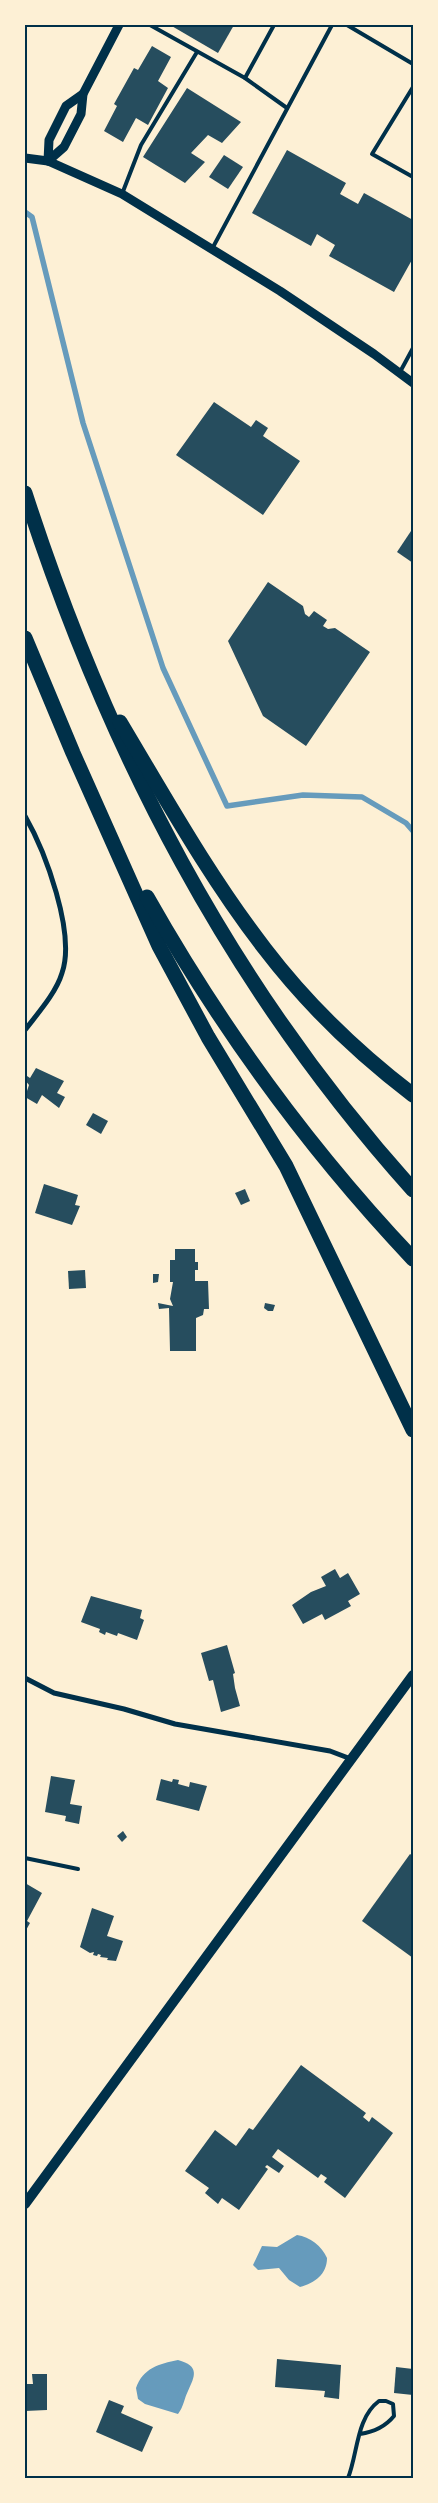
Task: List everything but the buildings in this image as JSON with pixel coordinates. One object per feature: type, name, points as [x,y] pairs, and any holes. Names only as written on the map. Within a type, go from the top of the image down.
[{"type":"highway","points":[[25,493],[62,603],[87,669],[143,792],[182,865],[239,960],[312,1066],[413,1190]]},
{"type":"highway","points":[[25,638],[73,753],[159,946],[208,1037],[286,1166],[413,1430]]},
{"type":"highway","points":[[87,669],[216,880],[266,951],[336,1029],[413,1096]]},
{"type":"highway","points":[[73,753],[144,893],[197,982],[232,1035],[309,1139],[413,1259]]},
{"type":"main road","points":[[25,2204],[413,1675]]},
{"type":"street","points":[[48,161],[64,147],[81,114],[83,94],[119,25]]},
{"type":"street","points":[[48,161],[49,140],[66,106],[83,94]]},
{"type":"street","points":[[25,158],[48,161],[122,194],[212,249],[374,354],[413,383]]},
{"type":"street","points":[[25,816],[39,840],[63,920],[66,953],[62,973],[48,999],[25,1030]]},
{"type":"street","points":[[25,1678],[54,1694],[124,1709],[175,1724],[330,1752],[352,1760]]},
{"type":"lane","points":[[150,25],[245,78],[288,108]]},
{"type":"lane","points":[[245,78],[274,25]]},
{"type":"lane","points":[[212,249],[332,25]]},
{"type":"lane","points":[[347,25],[413,64]]},
{"type":"lane","points":[[122,194],[141,145],[197,52]]},
{"type":"lane","points":[[413,87],[372,154],[413,176]]},
{"type":"lane","points":[[399,374],[413,348]]},
{"type":"lane","points":[[25,1858],[78,1869]]},
{"type":"lane","points":[[348,2478],[364,2418],[373,2405],[379,2401],[393,2404],[394,2416],[389,2422],[381,2428],[360,2434]]},
{"type":"water","points":[[297,2235],[315,2243],[327,2258],[325,2269],[311,2283],[300,2287],[289,2280],[279,2268],[258,2270],[253,2265],[262,2246],[277,2247]]},
{"type":"water","points":[[178,2360],[185,2362],[193,2368],[194,2376],[178,2414],[145,2404],[138,2399],[136,2388],[147,2371],[158,2365]]},
{"type":"waterway","points":[[25,212],[32,217],[83,423],[163,668],[227,806],[303,795],[362,797],[406,823],[413,831]]}]
